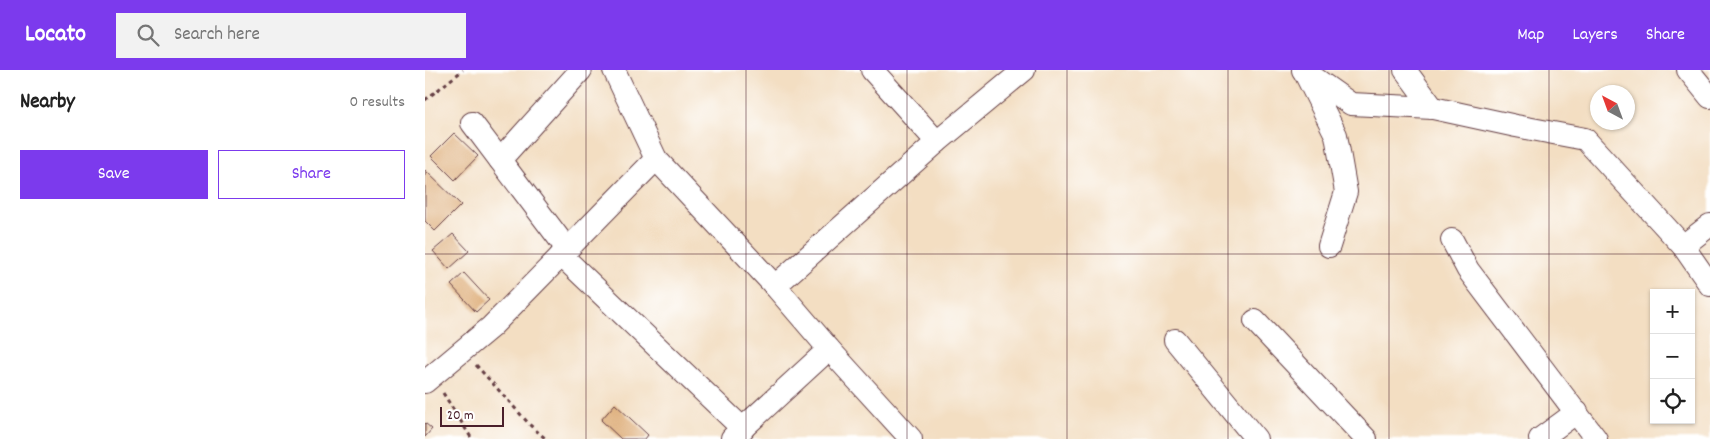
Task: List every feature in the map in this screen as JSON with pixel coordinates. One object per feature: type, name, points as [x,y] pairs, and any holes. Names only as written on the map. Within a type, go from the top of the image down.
[{"type":"street","points":[[500,160],[581,70]]},
{"type":"street","points":[[614,70],[656,159],[775,286],[911,439]]},
{"type":"street","points":[[872,70],[937,142]]},
{"type":"street","points":[[775,286],[937,142],[1024,70]]},
{"type":"street","points":[[1303,70],[1351,104],[1433,108],[1585,139],[1683,246],[1710,285]]},
{"type":"street","points":[[1303,70],[1336,135],[1346,192],[1329,246]]},
{"type":"street","points":[[1688,70],[1710,97]]},
{"type":"street","points":[[1416,74],[1433,108]]},
{"type":"street","points":[[472,123],[564,252],[737,434],[829,349]]},
{"type":"street","points":[[429,379],[491,326],[656,159]]},
{"type":"street","points":[[1683,246],[1710,225]]},
{"type":"street","points":[[1452,240],[1468,270],[1596,439]]},
{"type":"street","points":[[1255,321],[1366,439]]},
{"type":"street","points":[[1175,340],[1255,439]]},
{"type":"street","points":[[1540,439],[1577,412]]},
{"type":"path","points":[[425,100],[463,70]]},
{"type":"path","points":[[462,350],[531,426],[546,439]]},
{"type":"path","points":[[429,379],[472,439]]},
{"type":"building","points":[[454,133],[478,156],[455,180],[431,156]]},
{"type":"building","points":[[425,170],[461,205],[435,231],[425,221]]},
{"type":"building","points":[[453,234],[469,251],[449,269],[433,251]]},
{"type":"building","points":[[464,273],[489,300],[476,312],[451,285]]},
{"type":"building","points":[[615,404],[648,435],[645,439],[621,439],[601,420]]},
{"type":"building","points":[[425,423],[432,429],[425,437]]}]
